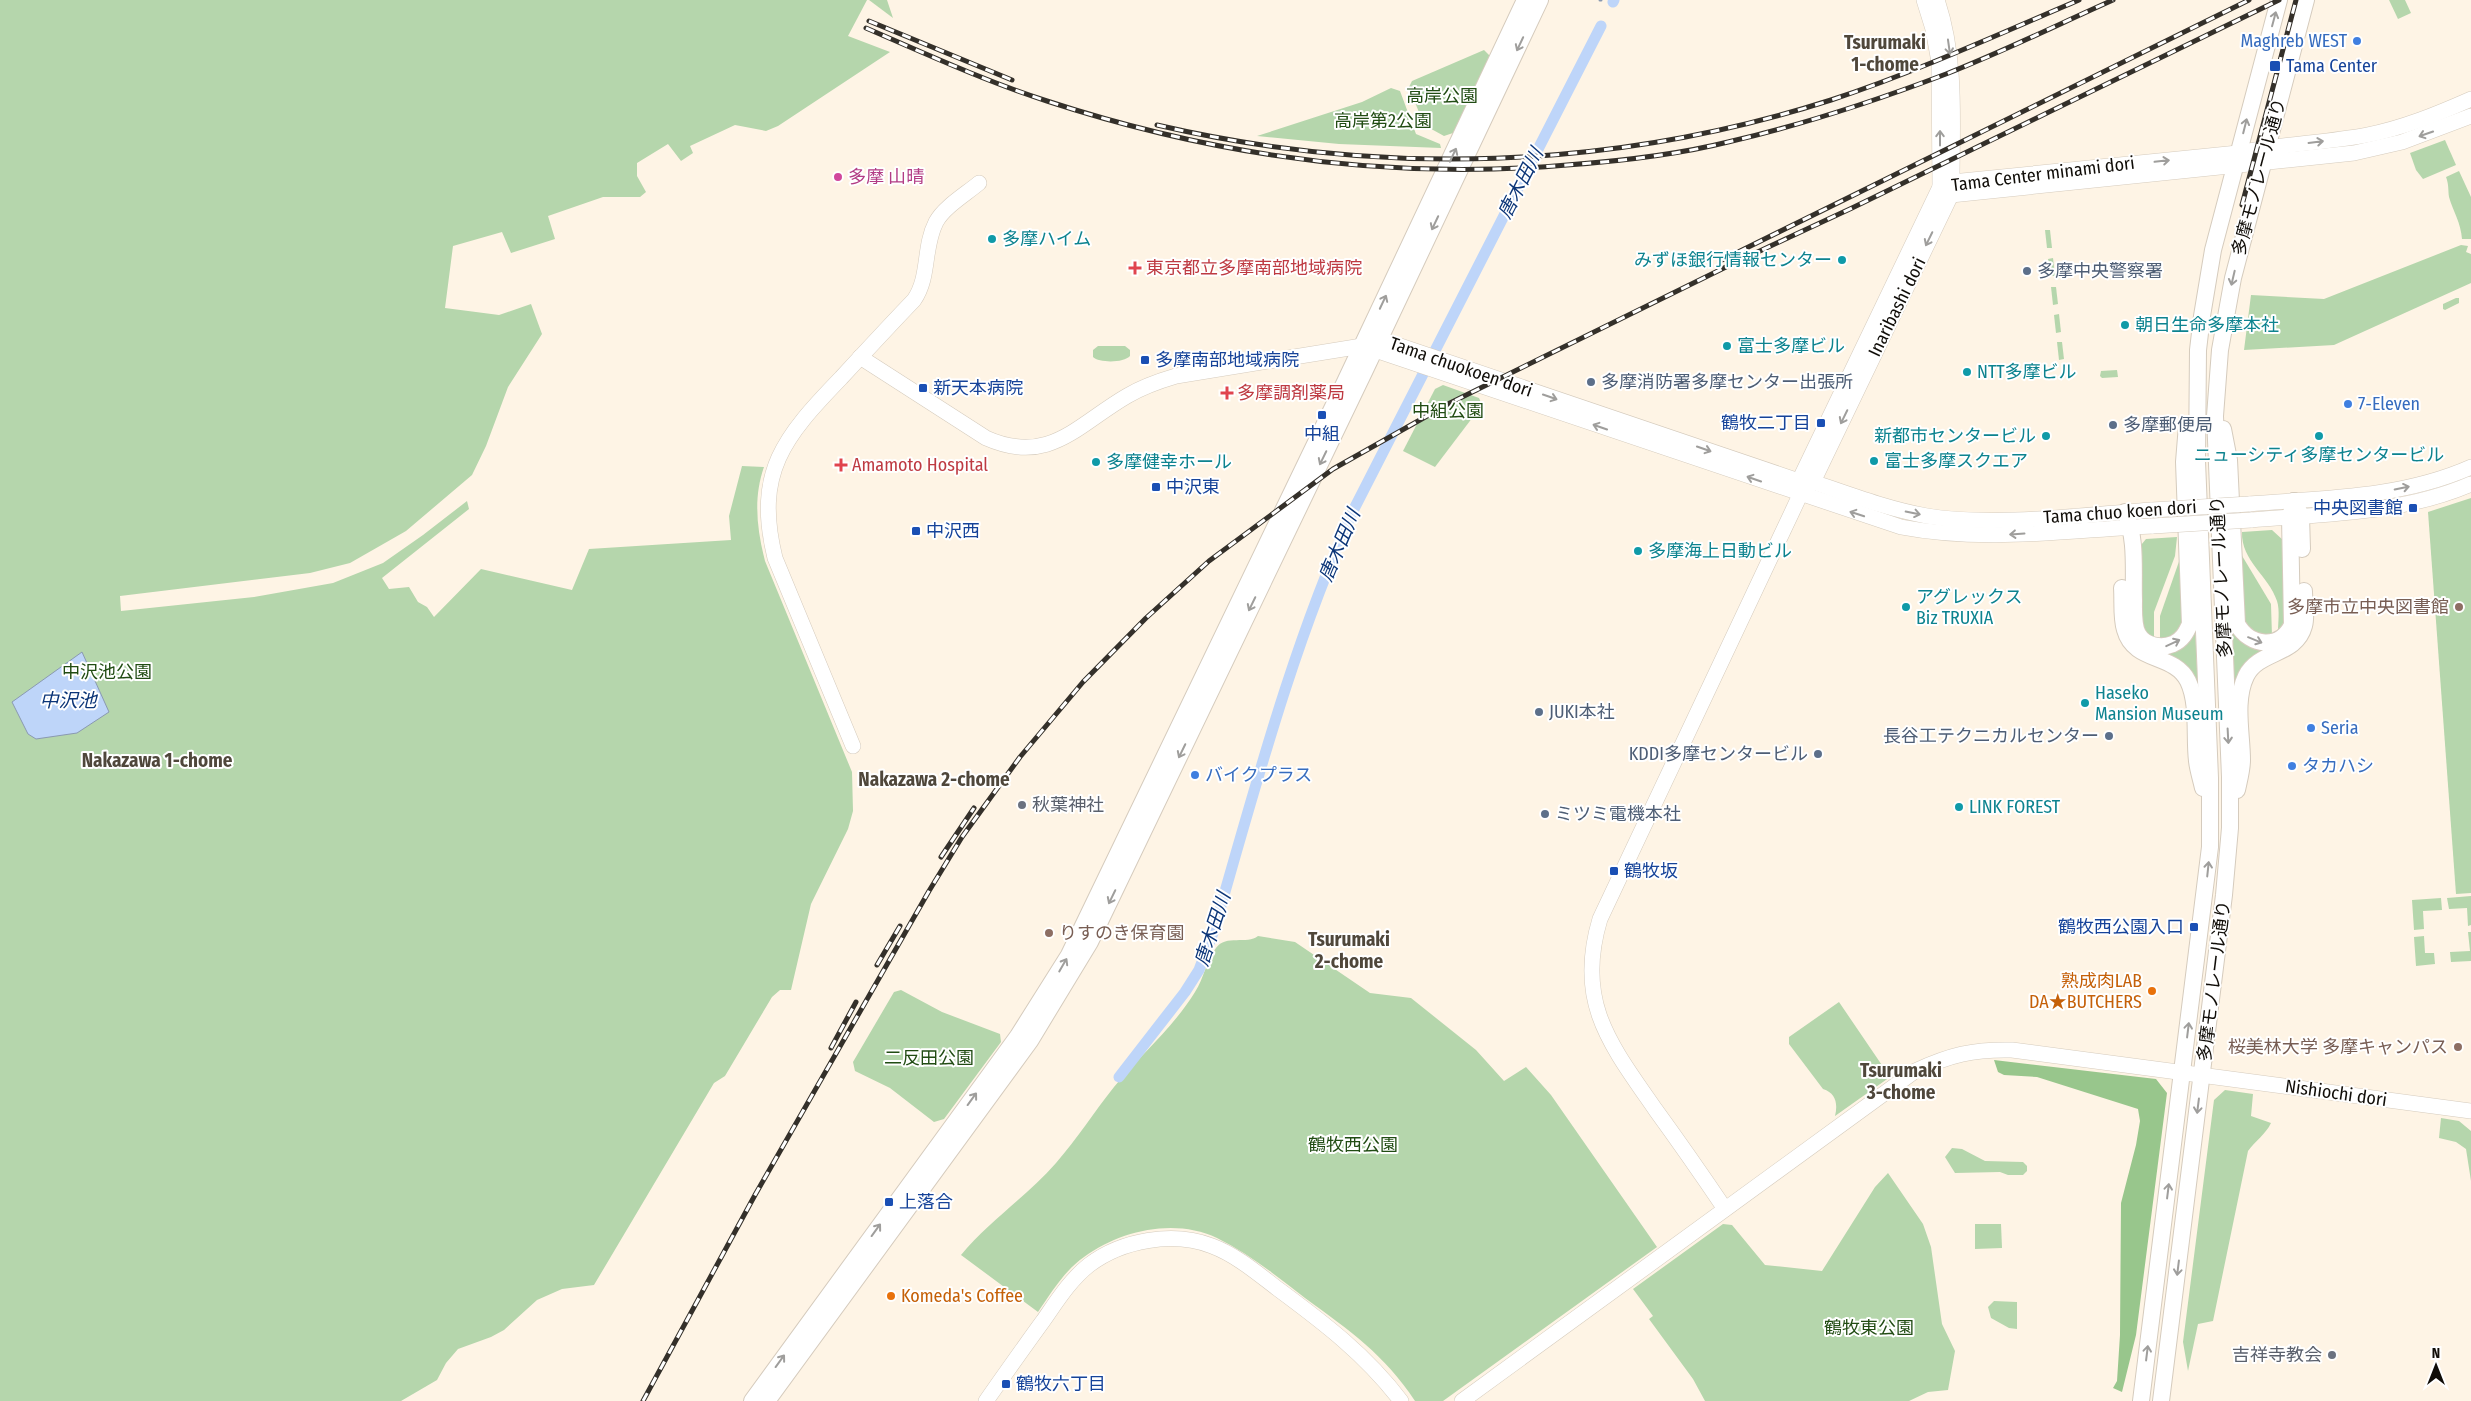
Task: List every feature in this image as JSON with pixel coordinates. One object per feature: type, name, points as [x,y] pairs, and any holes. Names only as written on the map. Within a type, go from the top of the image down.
[{"type":"main road","points":[[767,1401],[1030,1041],[1066,985],[1102,919],[1372,345],[1525,0]]},
{"type":"main road","points":[[752,1401],[1018,1036],[1059,972],[1094,906],[1372,345],[1540,0]]},
{"type":"main road","name":"多摩モノレール通り","points":[[2141,1401],[2206,892],[2211,827],[2197,461],[2196,391],[2201,324],[2208,274],[2279,0]]},
{"type":"main road","name":"多摩モノレール通り","points":[[2161,1401],[2202,1075],[2230,828],[2230,777],[2216,460],[2216,392],[2224,320],[2233,278],[2306,0]]},
{"type":"main road","points":[[2125,512],[2134,612],[2138,634],[2150,644],[2158,646],[2172,644],[2183,637],[2190,624],[2184,462],[2187,425],[2196,391]]},
{"type":"main road","points":[[2216,392],[2229,460],[2237,624],[2249,638],[2258,643],[2270,643],[2280,640],[2288,632],[2292,624],[2295,516]]},
{"type":"main road","points":[[2230,828],[2242,762],[2240,708],[2242,686],[2246,675],[2262,659],[2292,645],[2302,632],[2305,624],[2294,500]]},
{"type":"main road","points":[[2126,527],[2124,628],[2130,643],[2138,651],[2168,662],[2180,670],[2188,681],[2193,699],[2197,761],[2211,827]]},
{"type":"street","name":"Inaribashi dori","points":[[1924,0],[1933,29],[1939,62],[1948,188]]},
{"type":"street","name":"Inaribashi dori","points":[[1726,1209],[1613,1048],[1596,1006],[1592,983],[1593,946],[1600,918],[1804,486],[1948,188],[1951,59],[1945,27],[1937,0]]},
{"type":"street","name":"Tama Center minami dori","points":[[1948,188],[2265,155],[2380,132],[2432,115],[2471,99]]},
{"type":"street","name":"Tama Center minami dori","points":[[2265,155],[2354,153],[2384,148],[2437,131],[2471,116]]},
{"type":"street","points":[[853,746],[775,558],[769,533],[767,513],[773,471],[789,436],[800,421],[921,290],[936,222],[978,182]]},
{"type":"street","points":[[860,357],[986,438],[1000,444],[1032,448],[1066,438],[1128,395],[1157,382],[1203,372],[1372,345]]},
{"type":"street","name":"Tama chuokoen dori","points":[[1372,345],[1804,486]]},
{"type":"street","name":"Tama chuo koen dori","points":[[1804,486],[1929,516],[2002,519],[2350,497],[2406,488],[2471,467]]},
{"type":"street","name":"Tama chuo koen dori","points":[[1804,486],[1883,522],[1927,532],[2006,535],[2352,512],[2408,504],[2471,484]]},
{"type":"street","name":"Nishiochi dori","points":[[1462,1401],[1915,1071],[1939,1060],[1965,1052],[1984,1049],[2012,1050],[2471,1111]]},
{"type":"street","points":[[986,1401],[1076,1277],[1103,1256],[1117,1249],[1162,1239],[1194,1241],[1211,1245],[1246,1265],[1340,1335],[1382,1376],[1401,1401]]},
{"type":"green space","name":"中沢池公園","points":[[0,0],[867,0],[848,36],[890,52],[778,126],[766,131],[735,125],[690,146],[693,153],[681,161],[668,144],[637,163],[637,176],[646,192],[640,197],[603,197],[548,216],[555,239],[511,253],[502,232],[453,246],[445,308],[499,315],[531,304],[542,334],[508,387],[486,446],[472,475],[406,531],[350,563],[310,573],[120,596],[121,611],[254,597],[333,583],[383,563],[467,501],[469,509],[382,578],[389,589],[409,587],[418,602],[427,607],[434,617],[481,569],[572,590],[589,549],[731,540],[729,516],[742,466],[764,467],[758,490],[757,514],[765,561],[852,772],[853,811],[848,829],[811,904],[791,990],[780,990],[772,997],[725,1076],[714,1083],[594,1285],[562,1289],[537,1300],[504,1330],[491,1337],[458,1349],[446,1363],[437,1380],[401,1401],[0,1401]]},
{"type":"green space","points":[[869,0],[887,0],[893,18]]},
{"type":"green space","points":[[2389,0],[2405,0],[2411,13],[2398,19]]},
{"type":"green space","name":"高岸公園","points":[[1484,50],[1490,56],[1453,133],[1444,136],[1424,125],[1409,87],[1412,81]]},
{"type":"green space","name":"高岸第2公園","points":[[1391,88],[1400,91],[1416,134],[1440,144],[1441,148],[1339,144],[1257,136],[1362,102]]},
{"type":"green space","points":[[2445,140],[2456,165],[2423,179],[2416,170],[2410,153]]},
{"type":"green space","points":[[2459,171],[2471,197],[2471,239],[2462,239],[2459,222],[2449,197],[2446,177]]},
{"type":"green space","points":[[2045,230],[2050,230],[2052,248],[2047,248]]},
{"type":"green space","points":[[2461,245],[2468,246],[2466,252],[2471,254],[2471,283],[2334,345],[2244,350],[2251,295],[2324,299]]},
{"type":"green space","points":[[2053,258],[2055,276],[2050,276],[2048,259]]},
{"type":"green space","points":[[2051,287],[2056,287],[2058,304],[2053,305]]},
{"type":"green space","points":[[2459,298],[2459,303],[2445,310],[2443,309],[2443,304]]},
{"type":"green space","points":[[2059,314],[2061,332],[2056,333],[2054,315]]},
{"type":"green space","points":[[2057,342],[2062,342],[2064,359],[2059,360]]},
{"type":"green space","points":[[1098,346],[1125,346],[1130,350],[1130,356],[1117,361],[1096,359],[1093,357],[1093,350]]},
{"type":"green space","points":[[2117,370],[2118,377],[2102,378],[2100,376],[2101,371]]},
{"type":"green space","name":"中組公園","points":[[1443,385],[1479,398],[1482,405],[1435,467],[1403,451],[1435,389]]},
{"type":"green space","points":[[2471,498],[2471,893],[2456,894],[2428,512]]},
{"type":"green space","points":[[2272,530],[2284,541],[2287,622],[2278,632],[2279,612],[2277,601],[2246,552],[2242,532]]},
{"type":"green space","points":[[2177,537],[2175,556],[2154,612],[2154,640],[2143,632],[2137,550],[2146,539]]},
{"type":"green space","points":[[2238,549],[2271,604],[2272,637],[2265,638],[2244,628]]},
{"type":"green space","points":[[2183,550],[2185,623],[2178,634],[2160,641],[2160,616]]},
{"type":"green space","points":[[2231,619],[2274,651],[2234,698]]},
{"type":"green space","points":[[2195,625],[2199,713],[2194,690],[2152,651]]},
{"type":"green space","points":[[2471,896],[2471,925],[2468,926],[2467,908],[2449,909],[2447,898]]},
{"type":"green space","points":[[2441,898],[2442,910],[2423,911],[2424,929],[2414,930],[2412,900]]},
{"type":"green space","points":[[2468,932],[2471,932],[2471,961],[2451,962],[2450,952],[2470,951]]},
{"type":"green space","name":"鶴牧西公園","points":[[1258,936],[1295,942],[1370,993],[1411,998],[1476,1050],[1504,1081],[1526,1067],[1551,1095],[1657,1247],[1443,1401],[1415,1401],[1391,1370],[1365,1344],[1252,1258],[1229,1244],[1201,1232],[1166,1228],[1131,1234],[1114,1240],[1077,1262],[1059,1282],[1038,1312],[961,1255],[984,1231],[1045,1175],[1064,1154],[1114,1087],[1177,1018],[1198,987],[1216,948],[1225,941],[1248,940]]},
{"type":"green space","points":[[2424,936],[2425,953],[2434,953],[2435,964],[2416,966],[2414,937]]},
{"type":"green space","name":"二反田公園","points":[[901,990],[942,1012],[1000,1034],[1001,1042],[944,1119],[934,1122],[890,1088],[855,1071],[853,1062],[894,992]]},
{"type":"green space","points":[[1839,1002],[1890,1077],[1835,1116],[1836,1103],[1833,1096],[1823,1089],[1789,1044],[1789,1037]]},
{"type":"green space","points":[[1994,1060],[2156,1079],[2167,1093],[2136,1335],[2122,1392],[2113,1388],[2117,1381],[2120,1335],[2121,1203],[2136,1145],[2140,1121],[2138,1109],[2037,1077],[2004,1075],[1998,1072]]},
{"type":"green space","points":[[2225,1090],[2253,1094],[2251,1116],[2271,1123],[2248,1151],[2213,1321],[2198,1324],[2188,1371],[2183,1342],[2214,1100]]},
{"type":"green space","points":[[2441,1118],[2459,1121],[2471,1131],[2471,1181],[2466,1149],[2456,1142],[2439,1138]]},
{"type":"green space","points":[[1952,1148],[1962,1149],[1985,1161],[2023,1162],[2027,1166],[2027,1171],[2023,1175],[2008,1175],[2000,1172],[1955,1173],[1945,1157]]},
{"type":"green space","name":"鶴牧東公園","points":[[1888,1173],[1923,1224],[1931,1247],[1942,1324],[1955,1351],[1948,1390],[1928,1392],[1909,1401],[1705,1401],[1693,1379],[1649,1319],[1653,1316],[1633,1289],[1723,1224],[1732,1225],[1765,1265],[1822,1271],[1875,1187]]},
{"type":"green space","points":[[1975,1224],[2001,1224],[2002,1248],[1975,1249]]},
{"type":"green space","points":[[1994,1301],[2017,1302],[2017,1329],[2009,1328],[1991,1318],[1988,1307]]},
{"type":"water","name":"中沢池","points":[[82,652],[109,712],[77,733],[36,739],[28,734],[12,702]]},
{"type":"waterway","name":"唐木田川","points":[[1119,1077],[1185,992],[1199,970],[1214,930],[1276,716],[1312,611],[1332,560],[1354,509],[1601,26]]},
{"type":"railway","points":[[1157,125],[1241,142],[1326,153],[1411,158],[1496,158],[1581,152],[1665,141],[1748,123],[1831,100],[1925,65],[2079,0]]},
{"type":"railway","points":[[866,28],[1001,85],[1110,120],[1174,136],[1239,149],[1369,166],[1501,169],[1648,157],[1708,147],[1783,128],[1865,103],[1946,74],[2009,48],[2113,0]]},
{"type":"railway","points":[[1722,260],[2249,0]]},
{"type":"railway","points":[[643,1401],[755,1195],[929,891],[962,837],[1020,757],[1083,682],[1146,618],[1209,561],[1333,469],[1450,403],[1732,264],[1852,208],[2279,0]]},
{"type":"railway","points":[[2242,205],[2296,0]]},
{"type":"railway","points":[[869,21],[1012,80]]},
{"type":"railway","points":[[941,857],[974,808]]},
{"type":"railway","points":[[877,965],[900,926]]},
{"type":"railway","points":[[831,1048],[856,1002]]},
{"type":"place","name":"Maghreb WEST","points":[[2357,41]]},
{"type":"place","name":"Tama Center","points":[[2275,66]]},
{"type":"place","name":"多摩 山晴","points":[[838,177]]},
{"type":"place","name":"多摩ハイム","points":[[992,239]]},
{"type":"place","name":"みずほ銀行情報センター","points":[[1842,260]]},
{"type":"place","name":"東京都立多摩南部地域病院","points":[[1135,268]]},
{"type":"place","name":"多摩中央警察署","points":[[2027,271]]},
{"type":"place","name":"朝日生命多摩本社","points":[[2125,325]]},
{"type":"place","name":"富士多摩ビル","points":[[1727,346]]},
{"type":"place","name":"多摩南部地域病院","points":[[1145,360]]},
{"type":"place","name":"NTT多摩ビル","points":[[1967,372]]},
{"type":"place","name":"多摩消防署多摩センター出張所","points":[[1591,382]]},
{"type":"place","name":"新天本病院","points":[[923,388]]},
{"type":"place","name":"多摩調剤薬局","points":[[1227,393]]},
{"type":"place","name":"7-Eleven","points":[[2348,404]]},
{"type":"place","name":"中組","points":[[1322,415]]},
{"type":"place","name":"鶴牧二丁目","points":[[1821,423]]},
{"type":"place","name":"多摩郵便局","points":[[2113,425]]},
{"type":"place","name":"新都市センタービル","points":[[2046,436]]},
{"type":"place","name":"ニューシティ多摩センタービル","points":[[2319,436]]},
{"type":"place","name":"富士多摩スクエア","points":[[1874,461]]},
{"type":"place","name":"多摩健幸ホール","points":[[1096,462]]},
{"type":"place","name":"Amamoto Hospital","points":[[841,465]]},
{"type":"place","name":"中沢東","points":[[1156,487]]},
{"type":"place","name":"中央図書館","points":[[2413,508]]},
{"type":"place","name":"中沢西","points":[[916,531]]},
{"type":"place","name":"多摩海上日動ビル","points":[[1638,551]]},
{"type":"place","name":"アグレックス Biz TRUXIA","points":[[1906,607]]},
{"type":"place","name":"多摩市立中央図書館","points":[[2459,607]]},
{"type":"place","name":"Haseko Mansion Museum","points":[[2085,703]]},
{"type":"place","name":"JUKI本社","points":[[1539,712]]},
{"type":"place","name":"Seria","points":[[2311,728]]},
{"type":"place","name":"長谷工テクニカルセンター","points":[[2109,736]]},
{"type":"place","name":"KDDI多摩センタービル","points":[[1818,754]]},
{"type":"place","name":"タカハシ","points":[[2292,766]]},
{"type":"place","name":"バイクプラス","points":[[1195,775]]},
{"type":"place","name":"秋葉神社","points":[[1022,805]]},
{"type":"place","name":"LINK FOREST","points":[[1959,807]]},
{"type":"place","name":"ミツミ電機本社","points":[[1545,814]]},
{"type":"place","name":"鶴牧坂","points":[[1614,871]]},
{"type":"place","name":"鶴牧西公園入口","points":[[2194,927]]},
{"type":"place","name":"りすのき保育園","points":[[1049,933]]},
{"type":"place","name":"熟成肉LAB DA★BUTCHERS","points":[[2152,991]]},
{"type":"place","name":"桜美林大学 多摩キャンパス","points":[[2458,1047]]},
{"type":"place","name":"上落合","points":[[889,1202]]},
{"type":"place","name":"Komeda's Coffee","points":[[891,1296]]},
{"type":"place","name":"吉祥寺教会","points":[[2332,1355]]},
{"type":"place","name":"鶴牧六丁目","points":[[1006,1384]]},
{"type":"district","name":"Tsurumaki 1-chome","points":[[1885,53]]},
{"type":"district","name":"Nakazawa 1-chome","points":[[157,760]]},
{"type":"district","name":"Nakazawa 2-chome","points":[[934,779]]},
{"type":"district","name":"Tsurumaki 2-chome","points":[[1349,950]]},
{"type":"district","name":"Tsurumaki 3-chome","points":[[1901,1081]]}]
